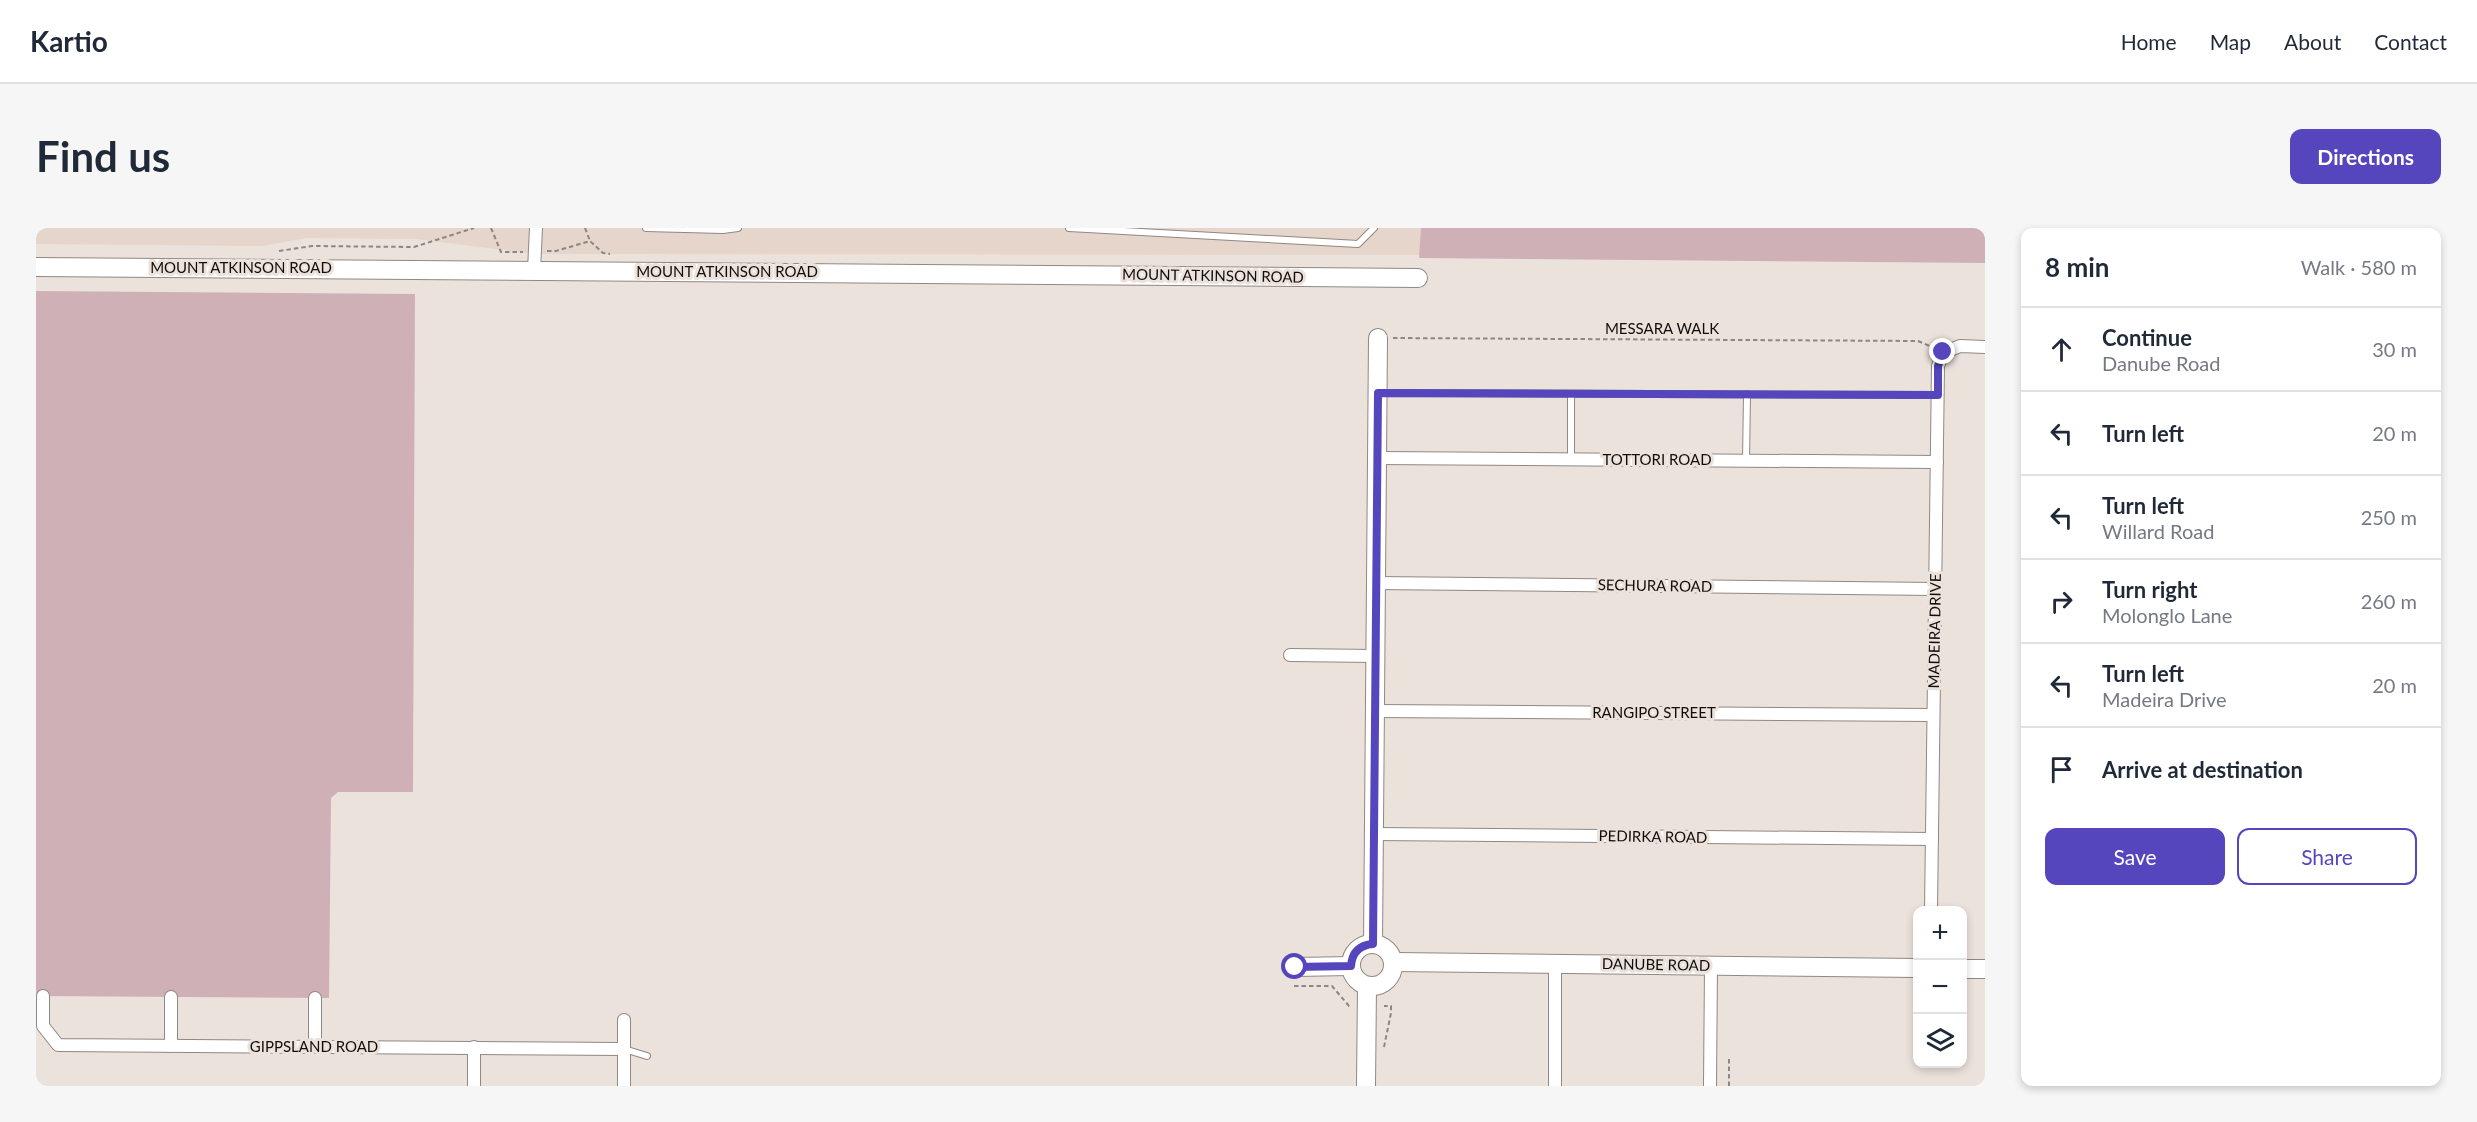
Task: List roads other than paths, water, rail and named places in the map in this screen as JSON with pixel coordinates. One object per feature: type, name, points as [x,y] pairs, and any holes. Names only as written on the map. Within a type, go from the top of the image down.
[{"type":"street","points":[[534,270],[536,228]]},
{"type":"street","name":"MOUNT ATKINSON ROAD","points":[[36,267],[1418,278]]},
{"type":"street","points":[[1373,944],[1378,338]]},
{"type":"street","name":"MADEIRA DRIVE","points":[[1931,906],[1938,366],[1943,352],[1960,346],[1985,347]]},
{"type":"street","name":"TOTTORI ROAD","points":[[1377,458],[1937,462]]},
{"type":"street","name":"SECHURA ROAD","points":[[1376,583],[1935,589]]},
{"type":"street","points":[[1290,655],[1375,656]]},
{"type":"street","name":"RANGIPO STREET","points":[[1374,711],[1933,715]]},
{"type":"street","name":"PEDIRKA ROAD","points":[[1374,834],[1932,839]]},
{"type":"street","points":[[1373,944],[1387,949],[1394,962],[1391,976],[1387,981],[1374,987],[1356,979],[1351,966],[1354,953],[1360,947],[1373,944]]},
{"type":"street","name":"DANUBE ROAD","points":[[1394,962],[1913,968]]},
{"type":"street","points":[[1554,1086],[1555,964]]},
{"type":"street","points":[[1295,967],[1351,966]]},
{"type":"street","points":[[1710,1086],[1711,966]]},
{"type":"street","points":[[1967,969],[1985,969]]},
{"type":"street","points":[[1366,1086],[1368,986]]},
{"type":"street","name":"GIPPSLAND ROAD","points":[[43,996],[43,1026],[58,1045],[624,1049]]},
{"type":"street","points":[[171,997],[171,1046]]},
{"type":"street","points":[[315,998],[315,1047]]},
{"type":"street","points":[[624,1020],[624,1086]]},
{"type":"street","points":[[474,1047],[474,1086]]},
{"type":"lane","points":[[646,228],[723,230],[738,228]]},
{"type":"lane","points":[[1069,228],[1358,244],[1374,228]]},
{"type":"lane","points":[[1378,393],[1938,395]]},
{"type":"lane","points":[[1571,394],[1571,459]]},
{"type":"lane","points":[[1746,461],[1747,394]]},
{"type":"lane","points":[[624,1049],[647,1056]]}]
